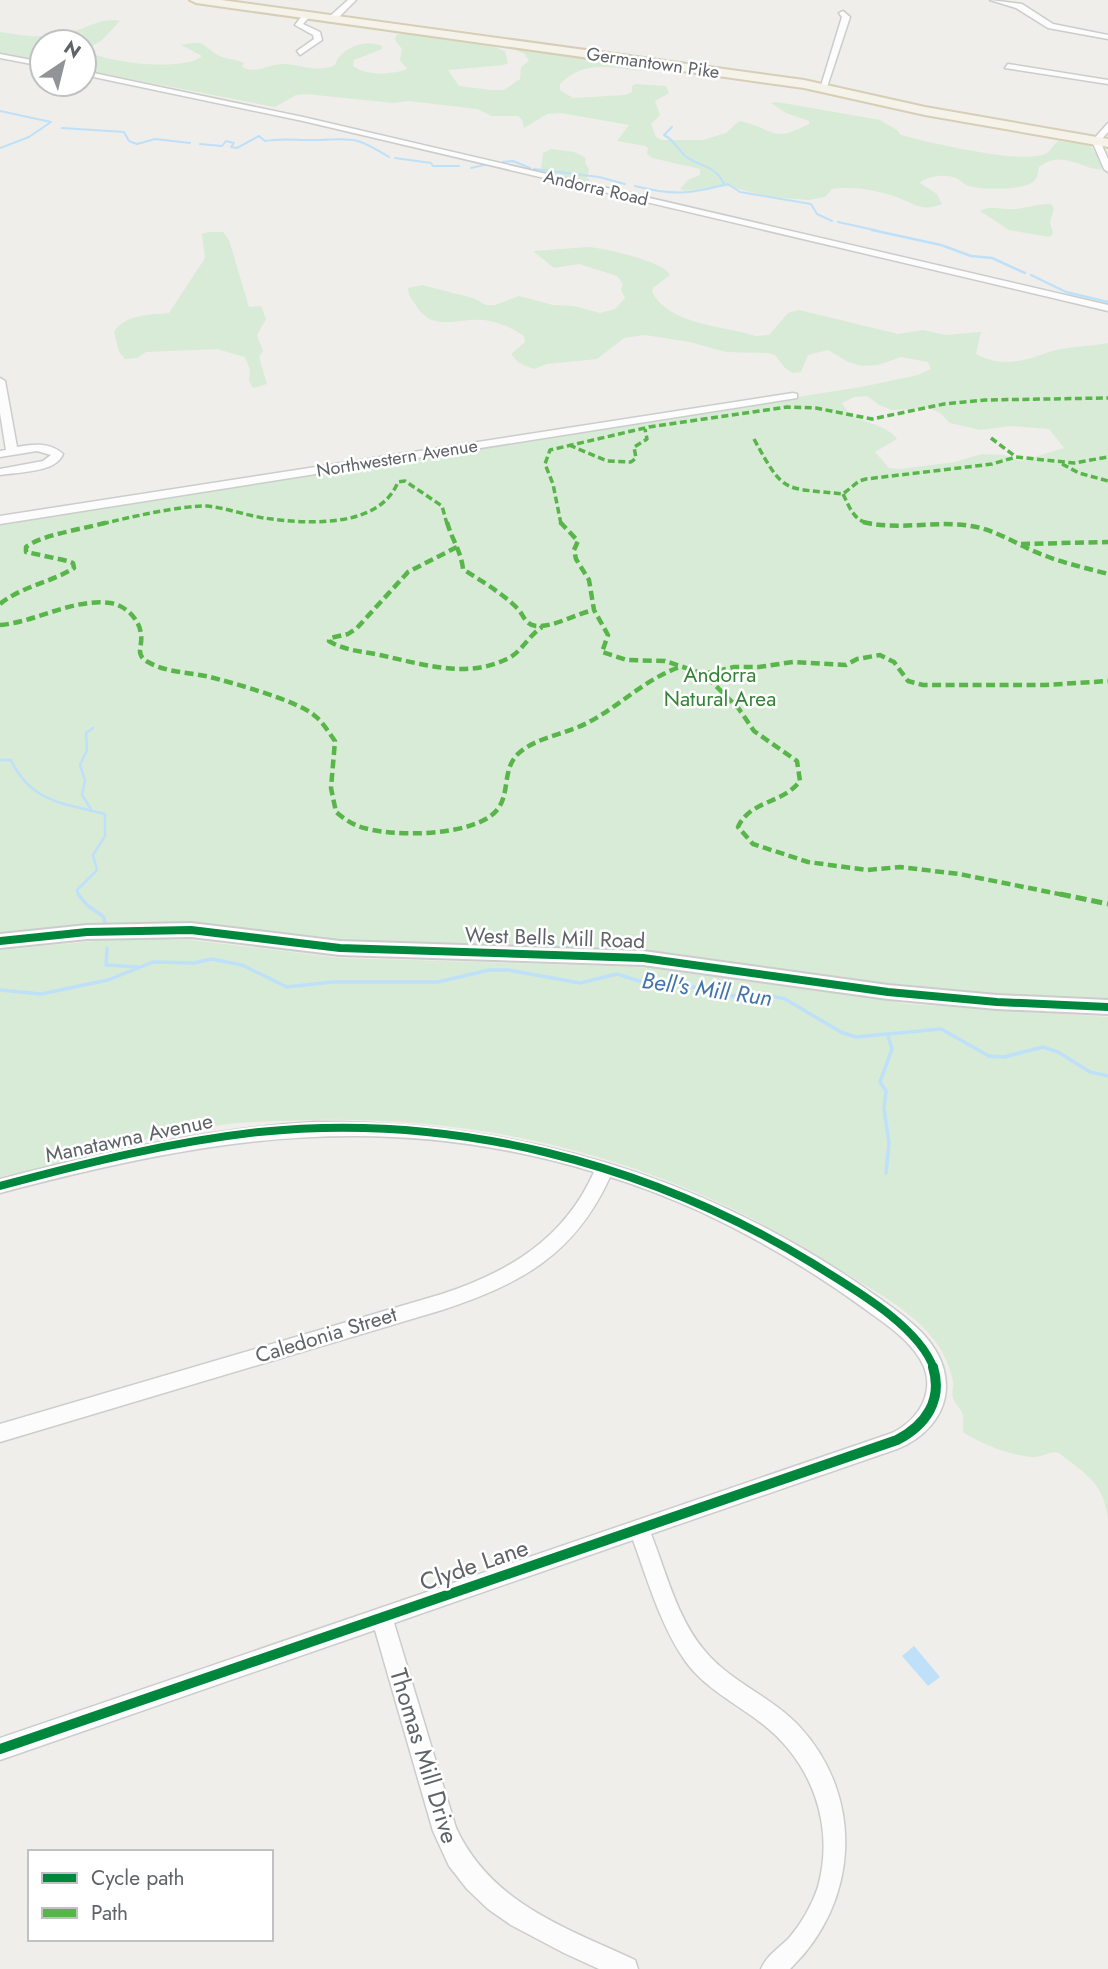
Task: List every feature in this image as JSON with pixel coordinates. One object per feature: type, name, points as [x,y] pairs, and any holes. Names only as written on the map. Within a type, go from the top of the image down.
[{"type":"main road","name":"Germantown Pike","points":[[196,0],[823,87],[925,111],[1102,142]]},
{"type":"street","points":[[332,19],[352,0]]},
{"type":"street","points":[[994,0],[1019,6],[1051,26],[1108,37]]},
{"type":"street","points":[[823,87],[846,17],[843,13]]},
{"type":"street","points":[[300,53],[318,40],[317,34],[299,25],[307,15]]},
{"type":"street","points":[[0,56],[28,61]]},
{"type":"street","points":[[1008,66],[1108,82]]},
{"type":"street","name":"Andorra Road","points":[[98,76],[291,116],[1108,308]]},
{"type":"street","points":[[1108,126],[1102,142],[1108,169]]},
{"type":"street","points":[[0,382],[6,453],[47,448],[54,450],[57,456],[46,464],[0,472]]},
{"type":"street","name":"Northwestern Avenue","points":[[0,520],[793,397]]},
{"type":"street","name":"West Bells Mill Road","points":[[0,941],[87,932],[191,930],[340,948],[643,958],[888,992],[997,1002],[1108,1007]]},
{"type":"street","name":"Manatawna Avenue","points":[[0,1186],[174,1143],[304,1129],[375,1129],[467,1137],[542,1151],[605,1168],[683,1196],[782,1245],[841,1282],[920,1343],[935,1371],[937,1390]]},
{"type":"street","name":"Caledonia Street","points":[[0,1433],[404,1311],[506,1277],[532,1262],[565,1235],[590,1202],[605,1168]]},
{"type":"street","name":"Clyde Lane","points":[[0,1749],[897,1440],[909,1434],[926,1419],[937,1390]]},
{"type":"street","points":[[639,1528],[692,1652],[718,1681],[778,1722],[792,1735],[816,1767],[829,1801],[836,1835],[833,1875],[822,1912],[801,1943],[773,1969]]},
{"type":"street","name":"Thomas Mill Drive","points":[[382,1617],[445,1831],[460,1863],[483,1891],[514,1914],[626,1969]]},
{"type":"green space","points":[[120,21],[98,43],[98,28],[83,28],[100,22]]},
{"type":"green space","points":[[0,32],[28,36],[28,58],[0,53]]},
{"type":"green space","points":[[436,34],[467,39],[505,51],[508,63],[504,65],[448,70],[459,86],[504,90],[520,79],[521,67],[529,61],[525,54],[513,49],[515,47],[655,68],[647,71],[612,67],[590,68],[570,76],[560,84],[560,90],[573,98],[625,95],[632,92],[632,86],[636,84],[666,86],[669,93],[655,101],[660,115],[651,124],[656,137],[661,140],[703,140],[726,133],[739,121],[779,134],[809,124],[809,121],[786,113],[771,103],[777,102],[880,120],[901,135],[998,155],[1036,156],[1047,153],[1058,141],[1090,145],[1100,160],[1102,169],[1057,160],[1039,167],[1036,178],[1029,184],[1003,189],[969,186],[952,177],[932,177],[920,183],[937,194],[942,204],[928,207],[856,188],[832,189],[825,197],[809,200],[770,197],[727,186],[684,191],[680,189],[688,180],[700,175],[700,169],[652,158],[647,154],[648,148],[645,146],[617,141],[629,125],[561,113],[547,114],[524,128],[518,116],[492,116],[477,109],[306,94],[296,95],[275,107],[98,73],[98,56],[144,64],[179,64],[202,56],[181,45],[197,43],[219,56],[244,63],[242,67],[250,70],[282,64],[320,69],[335,65],[348,49],[369,43],[382,46],[382,49],[354,60],[353,66],[365,72],[387,73],[407,69],[400,60],[402,49],[395,40],[396,35]]},
{"type":"green space","points":[[551,149],[574,152],[586,158],[585,163],[589,169],[587,178],[594,183],[541,171],[543,153]]},
{"type":"green space","points":[[1051,204],[1054,208],[1050,222],[1053,234],[1049,237],[1009,230],[980,211],[990,208],[1014,209]]},
{"type":"green space","points":[[223,232],[229,240],[249,307],[261,306],[266,319],[257,335],[263,351],[259,357],[267,384],[253,388],[249,381],[250,370],[245,357],[217,349],[146,352],[137,358],[125,359],[119,352],[114,332],[119,326],[138,316],[169,313],[205,258],[202,234]]},
{"type":"green space","name":"Andorra Natural Area","points":[[588,247],[620,253],[657,265],[670,275],[653,288],[652,292],[660,303],[671,311],[698,323],[756,336],[769,335],[788,313],[799,310],[898,334],[923,330],[946,335],[981,332],[976,354],[1003,362],[1029,359],[1061,349],[1108,343],[1108,1002],[909,990],[704,960],[365,945],[230,930],[0,936],[0,522],[861,387],[918,375],[931,369],[928,362],[901,357],[878,365],[862,366],[848,362],[828,350],[808,355],[801,372],[793,373],[785,368],[775,355],[768,353],[726,352],[690,342],[645,335],[624,338],[597,359],[547,364],[534,369],[519,363],[511,354],[525,342],[520,333],[488,321],[438,322],[423,315],[409,294],[408,288],[422,285],[473,298],[486,305],[495,305],[519,296],[600,313],[615,309],[625,298],[621,290],[623,284],[617,276],[579,264],[554,268],[533,251]],"holes":[[[867,396],[892,410],[929,408],[940,413],[950,423],[980,430],[1011,426],[1049,429],[1064,448],[1021,461],[1004,455],[982,454],[955,462],[889,468],[875,452],[897,439],[885,429],[853,415],[842,403],[854,397]]]},
{"type":"green space","points":[[127,938],[191,940],[341,958],[647,967],[908,1004],[1108,1017],[1108,1520],[1098,1488],[1086,1474],[1059,1453],[1023,1456],[1005,1452],[964,1433],[963,1414],[953,1398],[952,1377],[941,1350],[926,1330],[891,1301],[778,1233],[716,1201],[652,1175],[587,1154],[521,1138],[453,1127],[384,1121],[313,1120],[238,1123],[187,1130],[0,1177],[0,950]]},
{"type":"water","points":[[914,1646],[940,1677],[928,1686],[902,1656]]},
{"type":"waterway","points":[[0,111],[51,122],[29,137],[0,148]]},
{"type":"waterway","points":[[672,127],[664,135],[684,155],[716,172],[724,184]]},
{"type":"waterway","points":[[62,128],[124,132],[129,141],[137,144],[155,139],[190,143]]},
{"type":"waterway","points":[[200,144],[222,146],[226,141],[234,143],[231,147],[237,148],[259,136],[265,141],[343,139],[366,144],[389,157]]},
{"type":"waterway","points":[[395,158],[431,163],[433,166],[459,166]]},
{"type":"waterway","points":[[503,162],[513,161],[530,168]]},
{"type":"waterway","points":[[471,168],[484,165]]},
{"type":"waterway","points":[[534,169],[599,177],[625,184]]},
{"type":"waterway","points":[[635,186],[682,192],[728,184],[740,192],[811,204],[817,214],[832,221]]},
{"type":"waterway","points":[[838,222],[879,231]]},
{"type":"waterway","points":[[872,230],[941,245],[971,256],[992,258],[1025,273]]},
{"type":"waterway","points":[[1031,275],[1066,292],[1108,302]]},
{"type":"waterway","points":[[91,809],[82,795],[85,780],[80,765],[87,750],[86,733],[93,728]]},
{"type":"waterway","points":[[0,760],[11,760],[28,785],[50,799],[105,814],[105,836],[93,855],[97,870],[77,890],[79,895]]},
{"type":"waterway","points":[[79,895],[87,905],[104,917],[105,923]]},
{"type":"waterway","points":[[107,948],[106,965],[138,967]]},
{"type":"waterway","name":"Bell's Mill Run","points":[[0,990],[41,994],[108,980],[153,962],[194,963],[211,959],[242,965],[287,987],[332,982],[438,982],[489,970],[508,970],[580,983],[617,974],[645,983],[675,982],[726,996],[767,995],[785,999],[841,1032],[856,1037],[941,1029],[989,1056],[1004,1057],[1043,1047],[1058,1052],[1090,1072],[1108,1076]]},
{"type":"waterway","points":[[886,1173],[889,1143],[884,1109],[886,1091],[880,1082],[892,1049],[888,1036]]},
{"type":"marked path","points":[[1108,398],[985,400],[944,404],[872,419],[816,408],[787,407],[649,427],[593,442],[559,446],[550,450],[545,464],[553,484],[561,526],[578,541],[574,550],[576,559],[589,580],[594,610],[608,635],[602,652],[627,660],[665,661],[704,674],[739,709],[754,731],[797,761],[800,781],[794,789],[749,811],[742,818],[738,827],[753,844],[808,862],[867,870],[900,867],[959,874],[1108,904]]},
{"type":"marked path","points":[[569,445],[607,461],[631,462],[636,458],[634,447],[647,439],[645,429]]},
{"type":"marked path","points":[[991,438],[1016,457],[1074,463],[1108,457]]},
{"type":"marked path","points":[[754,439],[779,479],[794,489],[808,493],[843,494],[859,481],[866,479],[992,464],[1016,457]]},
{"type":"marked path","points":[[1062,464],[1079,473],[1108,481]]},
{"type":"marked path","points":[[0,604],[18,591],[56,578],[74,568],[73,563],[68,561],[38,557],[26,552],[26,547],[38,538],[58,536],[120,519],[205,506],[267,518],[342,521],[380,507],[393,494],[398,482],[405,481],[442,506],[453,544],[461,552],[463,569],[505,597],[520,611],[527,623],[533,626],[554,624],[571,615],[594,610]]},
{"type":"marked path","points":[[843,494],[854,516],[864,523],[895,527],[943,524],[972,526],[1005,536],[1045,556],[1108,574]]},
{"type":"marked path","points":[[1021,544],[1108,542]]},
{"type":"marked path","points":[[457,547],[408,572],[357,628],[348,634],[330,638],[329,641],[349,650],[438,667],[466,669],[492,665],[511,657],[542,627]]},
{"type":"marked path","points":[[0,625],[28,621],[96,602],[124,607],[134,617],[141,632],[139,653],[143,659],[160,669],[210,677],[302,707],[316,716],[335,741],[331,788],[336,812],[348,822],[376,831],[433,832],[472,825],[487,819],[501,803],[506,773],[520,752],[589,722],[655,677],[680,667]]},
{"type":"marked path","points":[[704,674],[734,667],[759,667],[793,662],[846,665],[857,659],[880,655],[894,662],[908,681],[923,685],[1045,685],[1108,681]]},
{"type":"cycle path","points":[[0,941],[87,932],[191,930],[340,948],[643,958],[888,992],[997,1002],[1108,1007]]},
{"type":"cycle path","points":[[0,1186],[157,1148],[261,1132],[368,1128],[424,1132],[535,1150],[616,1172],[673,1192],[733,1219],[790,1250],[844,1284],[913,1337],[925,1350],[931,1362],[937,1388],[934,1402],[924,1420],[897,1440],[0,1749]]}]
